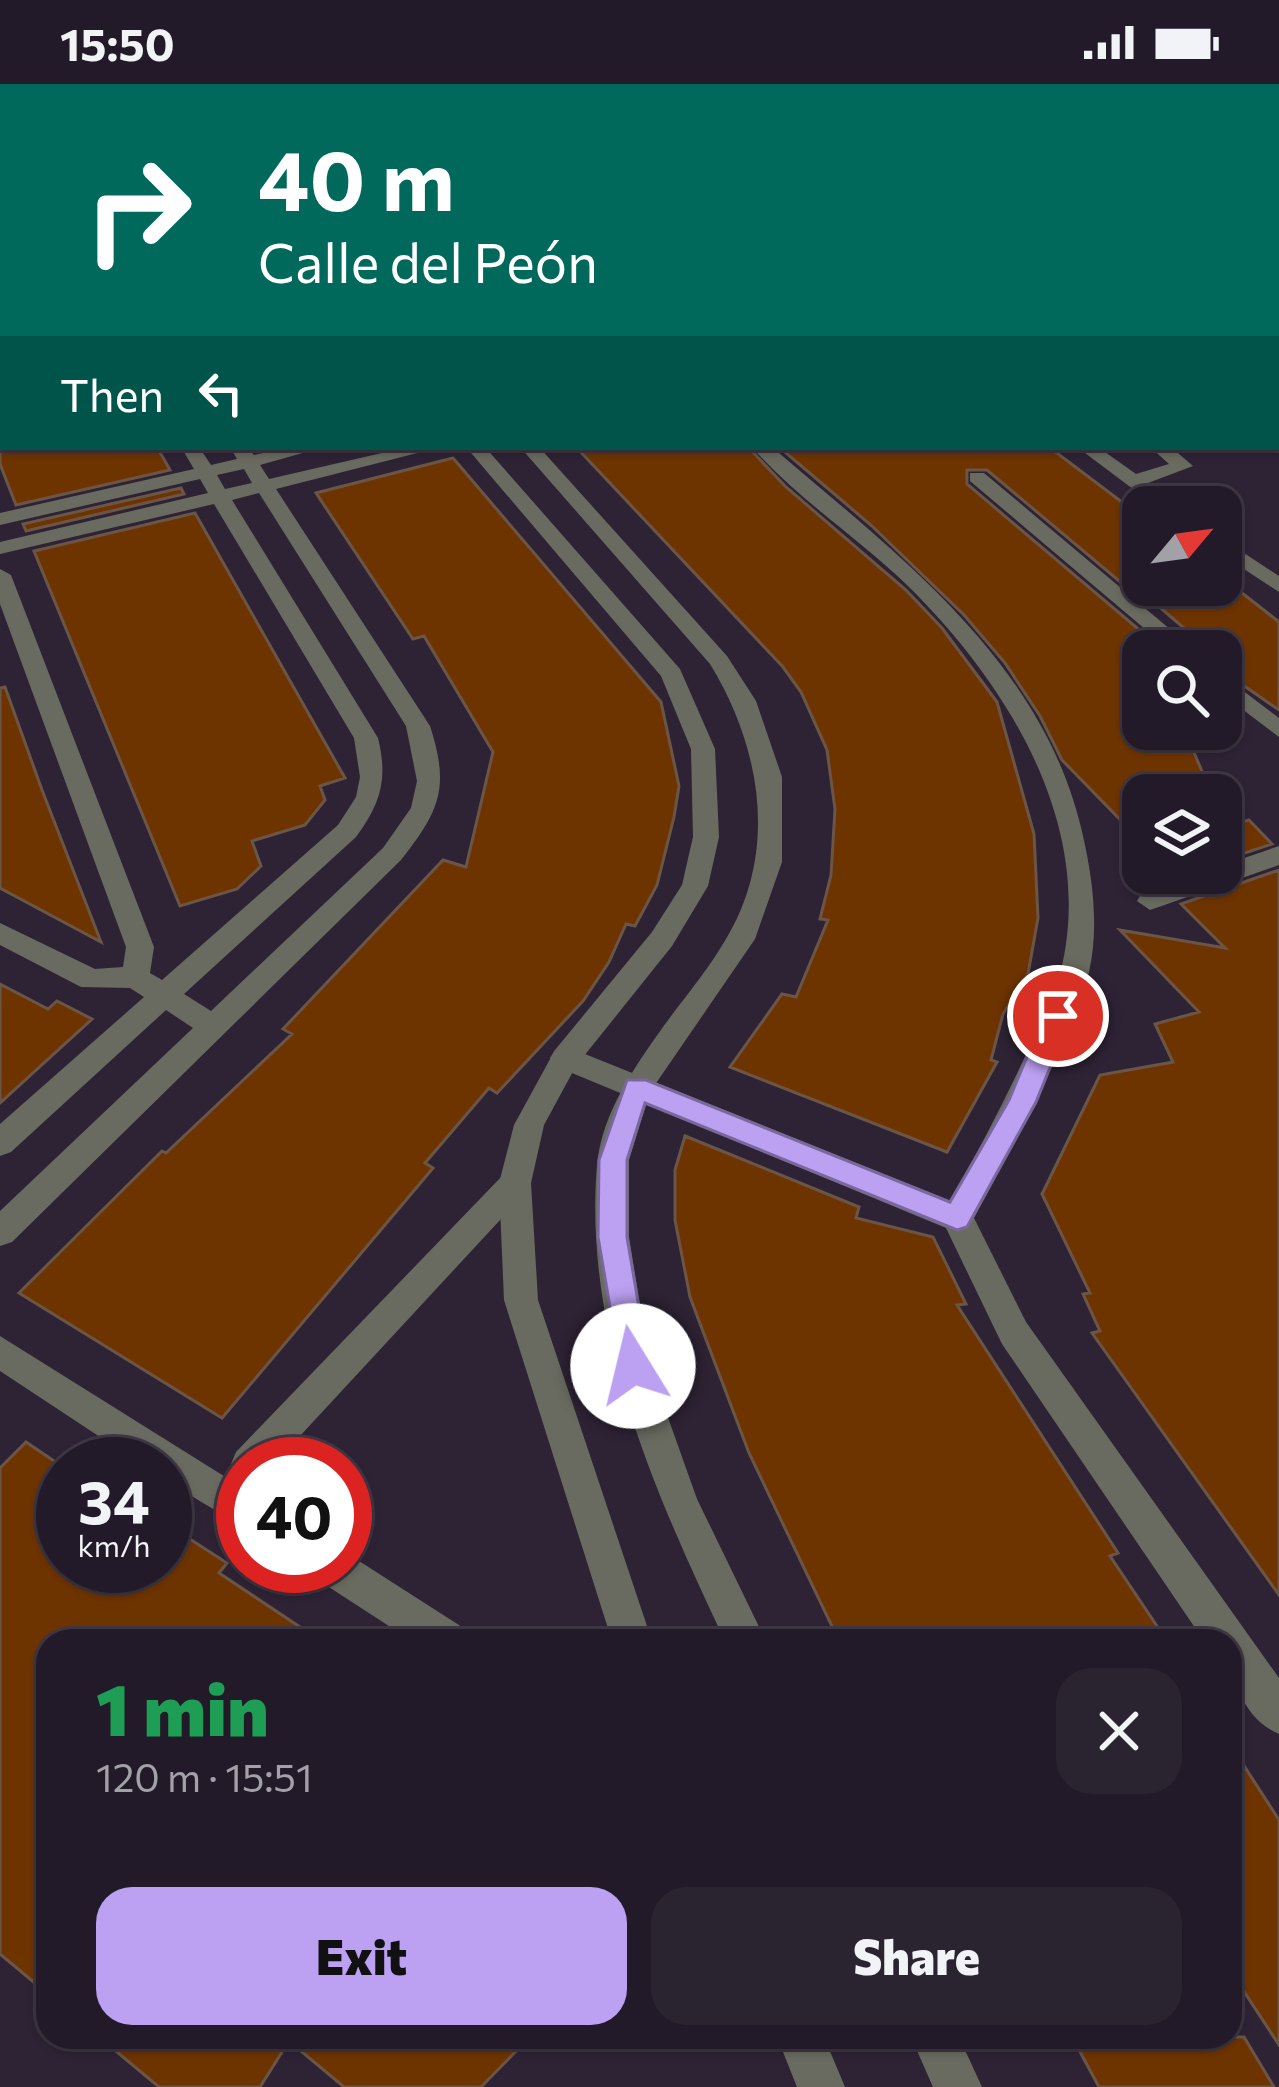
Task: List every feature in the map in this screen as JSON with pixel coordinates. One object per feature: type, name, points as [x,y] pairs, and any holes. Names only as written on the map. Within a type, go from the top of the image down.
[{"type":"street","points":[[0,1143],[347,831],[370,801],[374,770],[366,738],[192,450]]},
{"type":"street","points":[[0,519],[204,472],[244,454],[285,450]]},
{"type":"street","points":[[0,548],[419,450]]},
{"type":"street","points":[[478,450],[672,674],[704,749],[706,837],[695,886],[662,939],[565,1058],[530,1125],[515,1183],[521,1300],[628,1629]]},
{"type":"street","points":[[532,450],[719,662],[745,701],[770,777],[769,862],[758,902],[741,939],[636,1088],[613,1160],[613,1237],[633,1366],[681,1506],[740,1629]]},
{"type":"street","points":[[764,450],[957,622],[999,668],[1033,720],[1059,779],[1081,907],[1075,972],[1022,1102],[957,1218]]},
{"type":"street","points":[[1090,450],[1140,486]]},
{"type":"street","points":[[1133,481],[1183,466],[1164,450]]},
{"type":"street","points":[[0,1232],[392,854],[420,820],[432,795],[431,764],[418,726],[244,454]]},
{"type":"street","points":[[977,477],[1160,630]]},
{"type":"street","points":[[1242,559],[1279,586]]},
{"type":"street","points":[[0,575],[140,946],[135,977]]},
{"type":"street","points":[[1242,699],[1279,730]]},
{"type":"street","points":[[1150,901],[1279,856]]},
{"type":"street","points":[[0,933],[92,980],[135,977],[213,1025]]},
{"type":"street","points":[[565,1058],[957,1218],[1014,1333],[1220,1629]]},
{"type":"street","points":[[275,1437],[515,1183]]},
{"type":"street","points":[[0,1352],[216,1480]]},
{"type":"street","points":[[372,1592],[429,1629]]},
{"type":"street","points":[[1242,1660],[1279,1713]]},
{"type":"street","points":[[805,2049],[821,2087]]},
{"type":"street","points":[[940,2049],[958,2087]]},
{"type":"building","points":[[0,450],[159,450],[170,470],[16,505],[0,464]]},
{"type":"building","points":[[579,450],[751,450],[786,487],[906,590],[942,628],[997,702],[1034,834],[1038,918],[1028,974],[1003,1014],[991,1060],[997,1062],[947,1152],[730,1067],[782,994],[796,997],[828,920],[820,919],[831,875],[835,809],[827,750],[801,692],[783,667]]},
{"type":"building","points":[[783,450],[1053,450],[1122,502],[1122,583],[987,470],[967,470],[967,484],[1139,630],[1122,630],[1122,750],[1193,750],[1203,774],[1122,774],[1122,821],[1062,760],[1005,663],[964,615],[872,526]]},
{"type":"building","points":[[453,458],[661,702],[679,786],[674,817],[657,885],[635,926],[626,924],[609,962],[583,1001],[497,1093],[489,1088],[425,1163],[433,1168],[222,1418],[19,1293],[162,1151],[166,1153],[292,1034],[283,1029],[443,860],[466,867],[493,752],[424,636],[413,639],[316,493]]},
{"type":"building","points":[[181,488],[184,494],[26,531],[23,524]]},
{"type":"building","points":[[195,513],[345,778],[320,786],[325,800],[305,825],[252,841],[261,866],[237,889],[180,906],[34,551]]},
{"type":"building","points":[[1242,593],[1279,622],[1279,710],[1242,684],[1242,630],[1186,630],[1158,606],[1242,606]]},
{"type":"building","points":[[5,687],[101,942],[0,888],[0,688]]},
{"type":"building","points":[[1249,820],[1272,844],[1242,854],[1242,822]]},
{"type":"building","points":[[1279,870],[1279,1595],[1092,1333],[1100,1331],[1083,1294],[1090,1293],[1042,1194],[1100,1075],[1173,1062],[1155,1024],[1199,1012],[1120,930],[1225,948],[1181,904],[1210,894],[1242,894],[1242,883]]},
{"type":"building","points":[[0,984],[48,1009],[57,1001],[92,1019],[0,1103]]},
{"type":"building","points":[[685,1136],[859,1207],[856,1218],[933,1237],[966,1304],[957,1305],[1118,1553],[1110,1556],[1159,1629],[833,1629],[749,1453],[690,1297],[675,1220],[675,1170]]},
{"type":"building","points":[[26,1442],[36,1449],[36,1593],[192,1593],[192,1540],[216,1556],[216,1593],[249,1593],[303,1629],[36,1629],[36,1984],[0,1954],[0,1468]]},
{"type":"building","points":[[1242,1763],[1279,1820],[1279,2045],[1242,1988]]},
{"type":"building","points":[[1244,2037],[1274,2087],[1099,2087],[1078,2049],[1242,2049]]},
{"type":"building","points":[[113,2049],[284,2049],[260,2087],[159,2087]]},
{"type":"building","points":[[299,2049],[518,2049],[481,2087],[344,2087]]},
{"type":"route","points":[[633,1366],[613,1237],[613,1160],[636,1088],[957,1218],[1022,1102],[1058,1016]]}]
